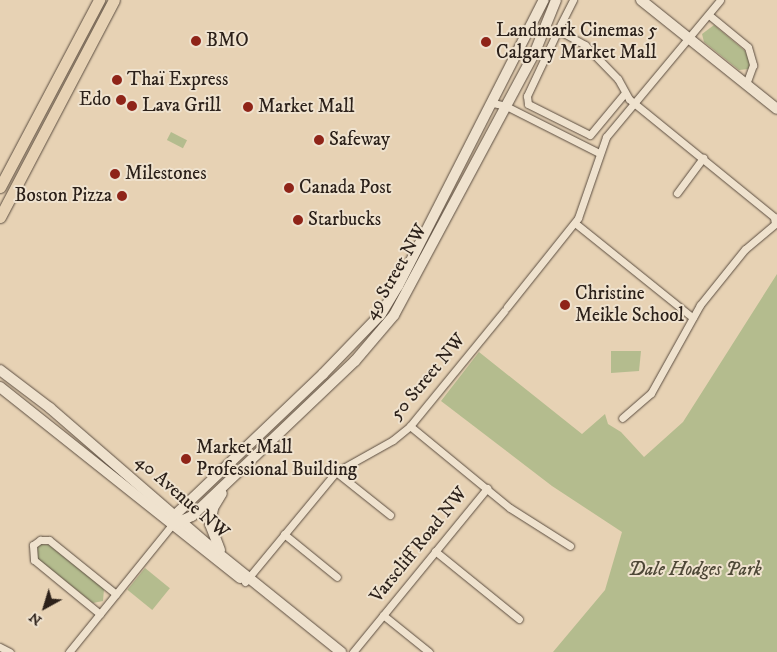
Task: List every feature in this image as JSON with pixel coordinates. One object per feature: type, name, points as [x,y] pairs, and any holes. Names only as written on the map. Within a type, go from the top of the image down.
[{"type":"main road","points":[[0,187],[99,0]]},
{"type":"main road","points":[[0,217],[114,0]]},
{"type":"main road","points":[[0,183],[8,171]]},
{"type":"street","name":"49 Street NW","points":[[69,652],[176,521],[381,314],[495,99],[544,0]]},
{"type":"street","name":"49 Street NW","points":[[176,521],[235,474],[355,361],[394,315],[535,52],[556,0]]},
{"type":"street","points":[[573,0],[527,96],[528,104],[590,135],[624,94]]},
{"type":"street","points":[[641,0],[777,109]]},
{"type":"street","name":"50 Street NW","points":[[247,580],[336,472],[393,440],[410,426],[506,309],[575,224],[586,202],[599,153],[606,136],[688,37],[709,16],[720,0]]},
{"type":"street","points":[[709,16],[748,47],[753,65],[746,84]]},
{"type":"street","points":[[558,30],[589,49],[618,79],[624,94],[774,217],[775,224],[732,263],[693,318],[651,393],[622,418]]},
{"type":"street","points":[[495,99],[599,153]]},
{"type":"street","points":[[678,193],[704,158]]},
{"type":"street","points":[[575,224],[693,318]]},
{"type":"street","name":"40 Avenue NW","points":[[0,370],[50,408],[176,521],[331,652]]},
{"type":"street","name":"40 Avenue NW","points":[[0,387],[223,556],[247,580],[341,652]]},
{"type":"street","name":"Varscliff Road NW","points":[[353,652],[487,488],[410,426]]},
{"type":"street","points":[[336,472],[390,515]]},
{"type":"street","points":[[223,556],[212,536],[211,516],[216,502],[235,474]]},
{"type":"street","points":[[487,488],[516,511],[570,546]]},
{"type":"street","points":[[284,534],[337,577]]},
{"type":"street","points":[[100,614],[34,560],[33,545],[40,540],[49,540],[116,594]]},
{"type":"street","points":[[435,551],[519,619]]},
{"type":"street","points":[[383,615],[429,652]]},
{"type":"street","points":[[0,647],[10,652]]},
{"type":"green space","points":[[714,25],[745,51],[750,62],[749,69],[739,70],[704,42],[702,34]]},
{"type":"green space","points":[[171,132],[187,140],[183,148],[167,140]]},
{"type":"green space","name":"Dale Hodges Park","points":[[777,274],[777,652],[553,652],[605,590],[622,532],[552,486],[441,401],[479,352],[582,434],[605,414],[608,424],[621,432],[644,457],[683,422]]},
{"type":"green space","points":[[611,351],[641,351],[639,371],[611,373]]},
{"type":"green space","points":[[40,544],[49,545],[104,589],[103,601],[93,603],[38,559],[35,552]]},
{"type":"green space","points":[[145,568],[170,588],[152,610],[127,590]]},
{"type":"place","name":"BMO","points":[[196,41]]},
{"type":"place","name":"Landmark Cinemas 5 Calgary Market Mall","points":[[486,42]]},
{"type":"place","name":"Thaï Express","points":[[117,80]]},
{"type":"place","name":"Edo","points":[[121,100]]},
{"type":"place","name":"Lava Grill","points":[[132,106]]},
{"type":"place","name":"Market Mall","points":[[248,107]]},
{"type":"place","name":"Safeway","points":[[319,140]]},
{"type":"place","name":"Milestones","points":[[115,174]]},
{"type":"place","name":"Canada Post","points":[[289,188]]},
{"type":"place","name":"Boston Pizza","points":[[122,196]]},
{"type":"place","name":"Starbucks","points":[[298,220]]},
{"type":"place","name":"Christine Meikle School","points":[[565,305]]},
{"type":"place","name":"Market Mall Professional Building","points":[[186,459]]}]
